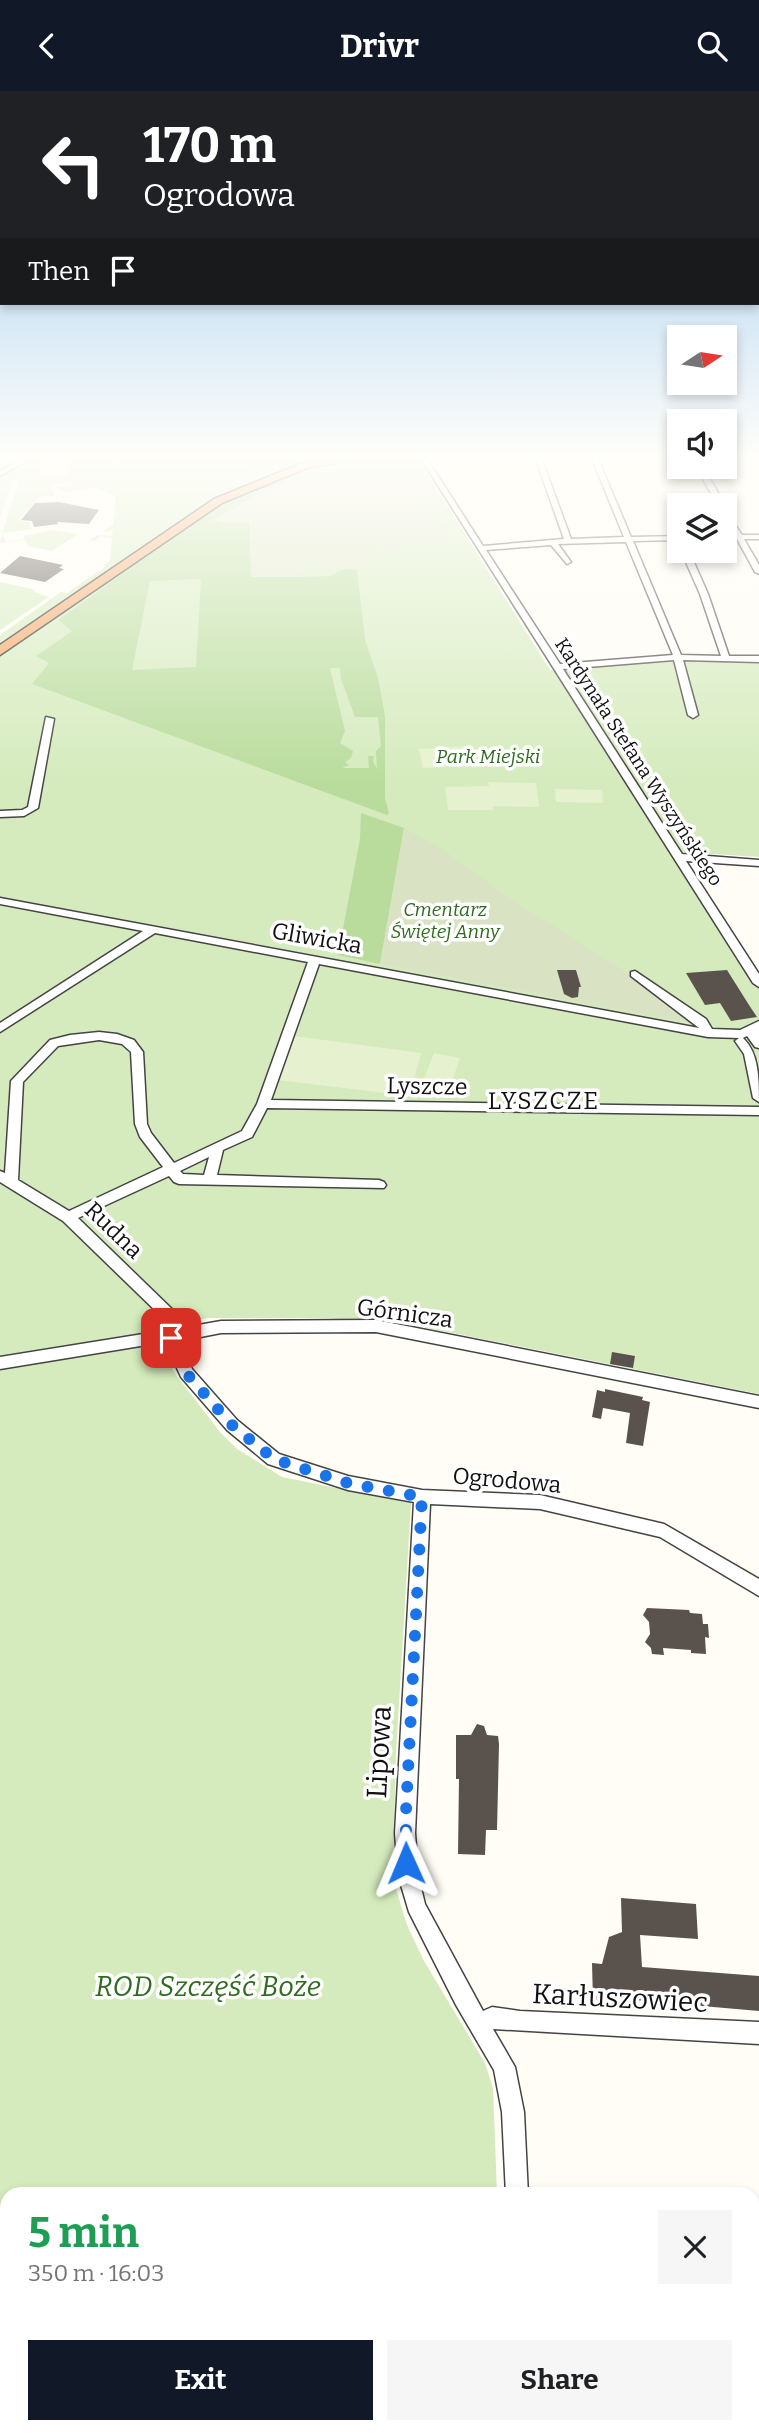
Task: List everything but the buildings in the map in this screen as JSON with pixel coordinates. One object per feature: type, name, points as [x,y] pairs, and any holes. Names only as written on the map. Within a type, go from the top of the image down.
[{"type":"highway","points":[[1,651],[126,563]]},
{"type":"highway","points":[[1,651],[126,563]]},
{"type":"street","name":"Kardynała Stefana Wyszyńskiego","points":[[491,563],[759,983]]},
{"type":"street","points":[[638,563],[678,657],[693,715]]},
{"type":"street","points":[[690,563],[726,658]]},
{"type":"street","points":[[556,667],[678,657],[759,659]]},
{"type":"street","points":[[0,814],[24,813],[33,808],[49,719]]},
{"type":"street","points":[[679,857],[759,863]]},
{"type":"street","name":"Gliwicka","points":[[0,901],[741,1041],[757,1035]]},
{"type":"street","points":[[0,1028],[152,930]]},
{"type":"street","points":[[743,957],[759,957]]},
{"type":"street","points":[[68,1217],[247,1134],[262,1104],[314,959]]},
{"type":"street","points":[[635,974],[702,1022],[708,1033]]},
{"type":"street","name":"Gliwicka","points":[[708,1033],[757,1035]]},
{"type":"street","points":[[6,1179],[17,1081],[48,1048],[62,1040],[113,1038],[132,1044],[139,1064],[141,1124],[145,1134],[180,1179],[379,1185]]},
{"type":"street","points":[[741,1041],[750,1053],[759,1098]]},
{"type":"street","name":"Lyszcze","points":[[262,1104],[759,1111]]},
{"type":"street","points":[[209,1181],[217,1150]]},
{"type":"street","name":"Rudna","points":[[6,1179],[68,1217],[170,1316],[174,1337]]},
{"type":"street","name":"Górnicza","points":[[0,1363],[221,1328],[376,1326],[759,1402]]},
{"type":"street","name":"Ogrodowa","points":[[174,1337],[186,1373],[232,1425],[274,1459],[348,1483],[422,1497],[540,1502],[663,1531],[759,1588]]},
{"type":"street","name":"Lipowa","points":[[422,1497],[406,1863],[420,1915],[463,1998],[496,2050],[509,2083],[517,2187]]},
{"type":"street","name":"Karłuszowiec","points":[[480,2025],[492,2017],[520,2021],[759,2033]]},
{"type":"green space","points":[[137,563],[290,563],[303,577],[330,576],[345,569],[357,570],[365,640],[378,678],[385,716],[385,798],[389,813],[387,815],[32,684],[49,663],[36,656],[72,631],[58,620]],"holes":[[[201,579],[196,667],[132,670],[150,581]],[[330,668],[340,668],[341,679],[355,717],[378,717],[381,746],[376,751],[377,769],[374,756],[368,756],[369,768],[342,768],[349,765],[345,762],[351,758],[353,751],[340,743],[345,731]]]},
{"type":"green space","points":[[251,563],[308,563],[298,569],[306,577],[251,577]]},
{"type":"green space","points":[[320,563],[368,563],[366,564],[326,566]]},
{"type":"green space","points":[[483,563],[550,670],[612,663],[759,659],[759,857],[680,852],[759,973],[759,1394],[412,1325],[327,1318],[209,1318],[167,1324],[173,1371],[220,1432],[237,1449],[282,1477],[411,1503],[396,1753],[393,1879],[407,1925],[424,1961],[485,2063],[493,2088],[497,2187],[0,2187],[0,635],[61,592],[67,593],[106,566],[103,565]]},
{"type":"green space","points":[[0,582],[32,589],[49,597],[0,630]]},
{"type":"green space","points":[[469,746],[475,765],[423,768],[419,749]]},
{"type":"green space","points":[[488,782],[536,783],[539,807],[493,806],[493,810],[448,810],[445,787],[489,786]]},
{"type":"green space","points":[[555,789],[602,790],[603,803],[556,802]]},
{"type":"green space","points":[[361,813],[404,828],[380,964],[338,955],[360,839]]},
{"type":"green space","name":"Cmentarz Świętej Anny","points":[[404,828],[441,848],[512,900],[636,978],[694,1021],[691,1023],[380,964]]},
{"type":"green space","points":[[294,1036],[421,1053],[410,1096],[278,1080]]},
{"type":"green space","points":[[434,1053],[460,1058],[449,1089],[422,1084]]},
{"type":"district","name":"LYSZCZE","points":[[544,1101]]},
{"type":"route","points":[[171,1338],[186,1373],[232,1425],[274,1459],[348,1483],[422,1497],[406,1811],[406,1863]]},
{"type":"park label","name":"Park Miejski","points":[[488,756]]},
{"type":"park label","name":"ROD Szczęść Boże","points":[[208,1986]]}]
